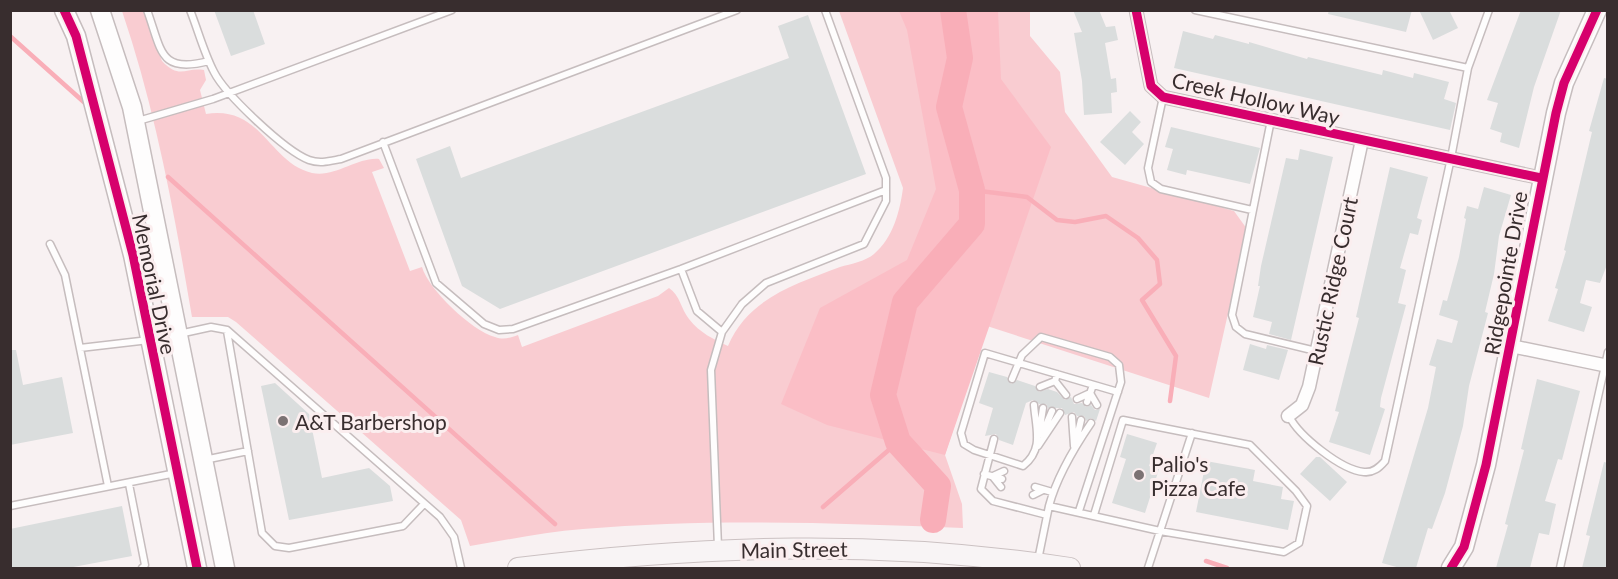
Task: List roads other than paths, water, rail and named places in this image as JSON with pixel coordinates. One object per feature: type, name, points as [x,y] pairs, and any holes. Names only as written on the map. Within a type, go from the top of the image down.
[{"type":"main road","name":"Main Street","points":[[518,568],[667,552],[804,546],[898,549],[1070,568]]},
{"type":"street","name":"Memorial Drive","points":[[64,10],[76,36],[133,255],[197,568]]},
{"type":"street","name":"Memorial Drive","points":[[100,10],[135,122],[225,568]]},
{"type":"street","name":"Creek Hollow Way","points":[[1136,10],[1151,86],[1163,97],[1541,178]]},
{"type":"street","name":"Ridgepointe Drive","points":[[1451,568],[1464,547],[1486,465],[1541,178],[1564,83],[1597,10]]},
{"type":"street","name":"Rustic Ridge Court","points":[[1288,416],[1302,405],[1317,351],[1362,140]]},
{"type":"street","points":[[150,340],[178,334]]},
{"type":"street","points":[[1510,345],[1606,366]]},
{"type":"street","name":"Ridgepointe Drive","points":[[1464,547],[1465,568]]},
{"type":"lane","points":[[147,10],[163,54],[173,64],[187,66],[209,61]]},
{"type":"lane","points":[[190,10],[209,61],[227,94],[307,159],[322,162],[341,159],[737,10]]},
{"type":"lane","points":[[135,122],[227,94],[452,10]]},
{"type":"lane","points":[[718,550],[711,370],[722,332],[741,304],[766,283],[864,244],[886,201],[886,178],[825,10]]},
{"type":"lane","points":[[1196,10],[1468,68]]},
{"type":"lane","points":[[1288,416],[1295,428],[1306,438],[1352,467],[1364,472],[1373,471],[1385,461],[1451,158],[1468,68],[1489,10]]},
{"type":"lane","points":[[1163,97],[1148,168],[1151,182],[1161,189],[1252,210]]},
{"type":"lane","points":[[1271,120],[1232,315],[1233,322],[1245,334],[1317,351]]},
{"type":"lane","points":[[383,142],[436,283],[484,324],[499,330],[513,329],[681,269],[886,190]]},
{"type":"lane","points":[[50,244],[65,275],[108,486]]},
{"type":"lane","points":[[681,269],[697,311],[722,332]]},
{"type":"lane","points":[[178,334],[211,327],[227,330],[450,527],[460,568]]},
{"type":"lane","points":[[227,330],[262,533],[275,546],[289,548],[403,526],[424,504]]},
{"type":"lane","points":[[1012,379],[1018,362],[1030,344],[1041,337],[1110,357],[1119,365],[1121,371],[1118,392],[1079,512]]},
{"type":"lane","points":[[80,348],[150,340]]},
{"type":"lane","points":[[1043,408],[1034,457],[1023,466],[964,444],[961,433],[985,352],[1056,377],[1118,392]]},
{"type":"lane","points":[[1560,568],[1608,352]]},
{"type":"lane","points":[[1040,387],[1056,377]]},
{"type":"lane","points":[[1048,389],[1056,377]]},
{"type":"lane","points":[[1056,377],[1058,393]]},
{"type":"lane","points":[[1056,377],[1066,395]]},
{"type":"lane","points":[[1088,402],[1093,385]]},
{"type":"lane","points":[[1077,399],[1090,393]]},
{"type":"lane","points":[[1090,393],[1097,405]]},
{"type":"lane","points":[[1034,405],[1037,446]]},
{"type":"lane","points":[[1037,446],[1056,412]]},
{"type":"lane","points":[[1072,417],[1074,447]]},
{"type":"lane","points":[[1074,447],[1081,420]]},
{"type":"lane","points":[[1049,506],[1160,531],[1284,552],[1299,543],[1307,506],[1296,491],[1250,445],[1123,420],[1094,515]]},
{"type":"lane","points":[[1037,563],[1052,492],[1074,447],[1091,423]]},
{"type":"lane","points":[[1148,568],[1192,433]]},
{"type":"lane","points":[[994,439],[981,489],[993,501],[1047,515]]},
{"type":"lane","points":[[203,460],[248,451]]},
{"type":"lane","points":[[993,476],[1004,471]]},
{"type":"lane","points":[[11,504],[129,484],[177,473]]},
{"type":"lane","points":[[984,474],[1002,479]]},
{"type":"lane","points":[[993,476],[1000,487]]},
{"type":"lane","points":[[1036,479],[1044,489]]},
{"type":"lane","points":[[129,484],[145,565],[142,568]]},
{"type":"lane","points":[[1035,487],[1052,492]]},
{"type":"lane","points":[[1032,495],[1044,489]]},
{"type":"waterway","points":[[933,520],[938,486],[898,442],[883,395],[905,302],[972,224],[972,190],[949,107],[960,58],[953,10]]},
{"type":"waterway","points":[[10,36],[86,104]]},
{"type":"waterway","points":[[168,177],[555,524]]},
{"type":"waterway","points":[[972,190],[1027,197],[1057,220],[1075,222],[1106,216],[1138,238],[1157,260],[1160,284],[1142,300],[1176,356],[1170,401]]},
{"type":"waterway","points":[[823,507],[898,442]]},
{"type":"waterway","points":[[1206,561],[1227,568]]},
{"type":"place","name":"A&T Barbershop","points":[[283,421]]},
{"type":"place","name":"Palio's Pizza Cafe","points":[[1139,475]]}]
